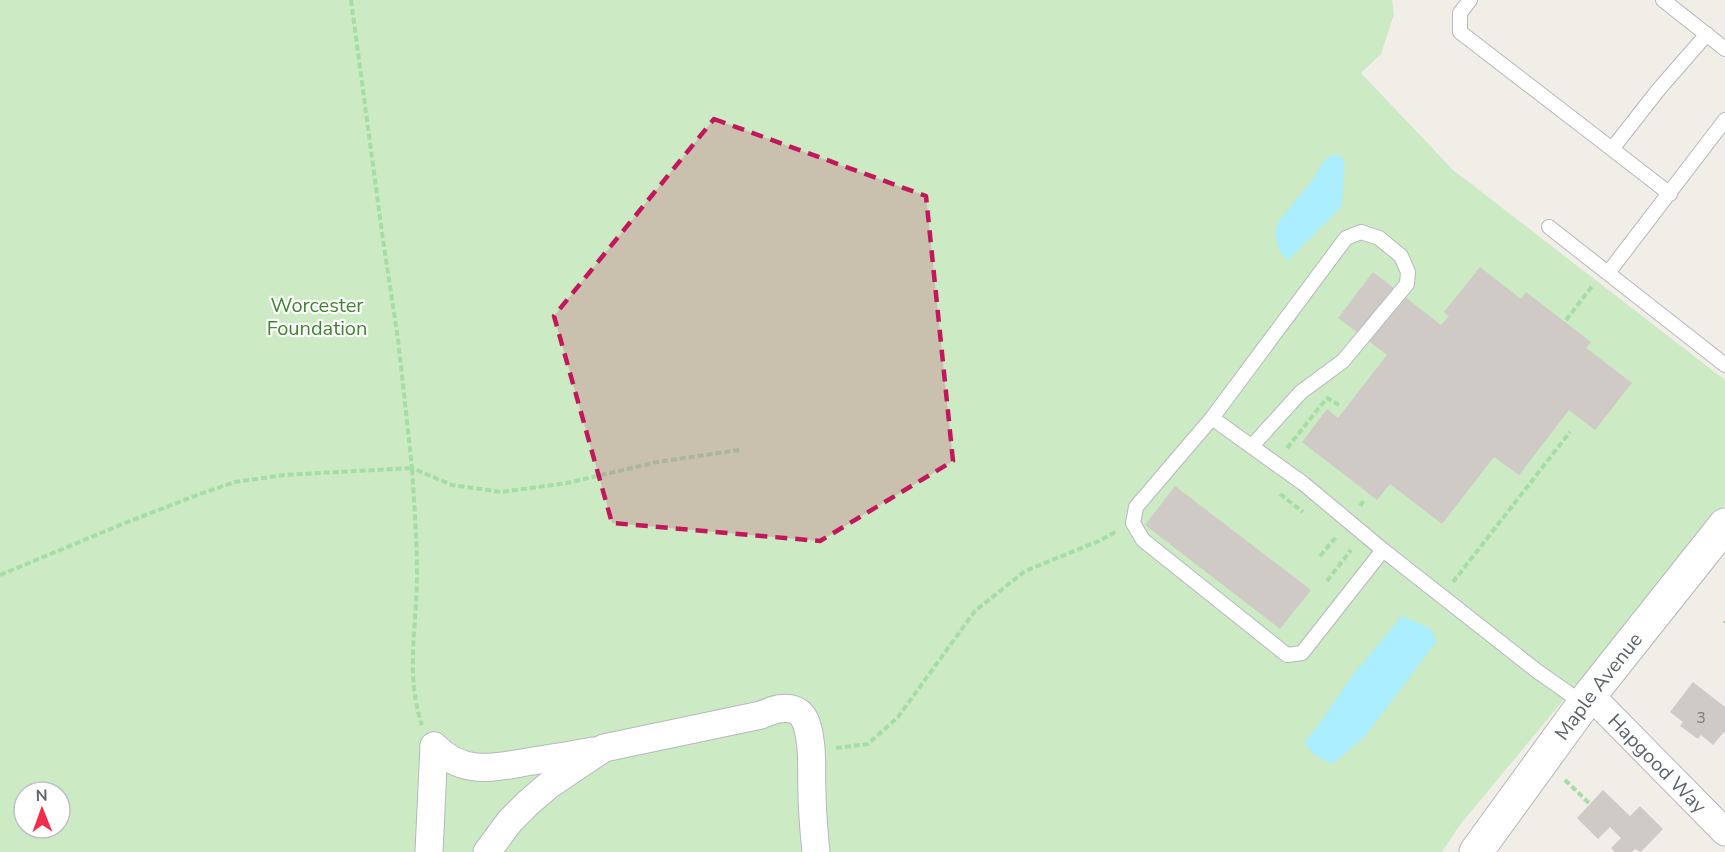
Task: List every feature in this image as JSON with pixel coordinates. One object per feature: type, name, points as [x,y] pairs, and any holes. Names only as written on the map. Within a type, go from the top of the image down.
[{"type":"main road","name":"Maple Avenue","points":[[1476,852],[1587,699],[1725,525]]},
{"type":"street","name":"Hapgood Way","points":[[1587,699],[1725,832]]},
{"type":"street","points":[[434,746],[441,754],[463,765],[489,769],[561,758],[778,709],[798,711],[808,731],[811,748],[812,807],[816,852]]},
{"type":"street","points":[[429,852],[434,746]]},
{"type":"street","points":[[487,852],[510,821],[528,803],[549,785],[604,748]]},
{"type":"lane","points":[[1470,0],[1460,13],[1460,32],[1670,194]]},
{"type":"lane","points":[[1663,0],[1725,49]]},
{"type":"lane","points":[[1612,149],[1659,89],[1707,34]]},
{"type":"lane","points":[[1608,273],[1725,120]]},
{"type":"lane","points":[[1549,227],[1725,364]]},
{"type":"lane","points":[[1252,446],[1301,392],[1343,361],[1407,284],[1408,272],[1401,256],[1379,238],[1361,232],[1346,238],[1212,418],[1136,507],[1133,523],[1143,540],[1287,655],[1302,653],[1383,550]]},
{"type":"lane","points":[[1212,418],[1304,484],[1383,550],[1537,671],[1587,699]]},
{"type":"path","points":[[351,0],[383,240],[399,339],[412,468],[417,574],[413,641],[414,685],[422,727],[434,746]]},
{"type":"path","points":[[1566,320],[1594,283]]},
{"type":"path","points":[[1283,454],[1327,398],[1339,405]]},
{"type":"path","points":[[1452,583],[1570,432]]},
{"type":"path","points":[[0,575],[125,523],[235,482],[284,475],[412,468],[452,485],[501,492],[567,483],[657,462],[739,450]]},
{"type":"path","points":[[1280,494],[1308,516]]},
{"type":"path","points":[[811,748],[868,744],[898,717],[975,611],[1025,571],[1099,541],[1133,523]]},
{"type":"path","points":[[1327,581],[1352,550],[1335,537]]},
{"type":"path","points":[[1558,773],[1590,804]]},
{"type":"highlighted area","points":[[714,119],[926,196],[953,461],[820,541],[612,523],[554,316]]},
{"type":"green space","name":"Worcester Foundation","points":[[0,0],[1392,0],[1394,14],[1381,54],[1361,73],[1453,170],[1725,380],[1725,505],[1459,826],[1442,852],[0,852]]},
{"type":"water","points":[[1338,154],[1344,160],[1342,206],[1287,261],[1280,251],[1275,234],[1278,222],[1328,157]]},
{"type":"water","points":[[1402,616],[1431,629],[1436,642],[1366,735],[1333,764],[1316,756],[1304,743],[1352,676]]},
{"type":"building","points":[[1480,267],[1521,299],[1526,292],[1591,342],[1586,348],[1632,383],[1595,430],[1569,410],[1519,475],[1494,457],[1442,524],[1390,484],[1377,500],[1302,442],[1327,409],[1338,418],[1387,355],[1338,318],[1373,272],[1441,325],[1449,316],[1444,312]]},
{"type":"building","points":[[1175,486],[1311,590],[1280,629],[1145,525]]},
{"type":"building","points":[[1693,682],[1725,707],[1725,733],[1713,745],[1701,735],[1698,739],[1680,726],[1683,722],[1670,712]]},
{"type":"building","points":[[1603,790],[1630,816],[1640,806],[1663,829],[1641,852],[1635,849],[1632,852],[1615,852],[1611,848],[1621,838],[1610,827],[1598,839],[1577,818]]}]
